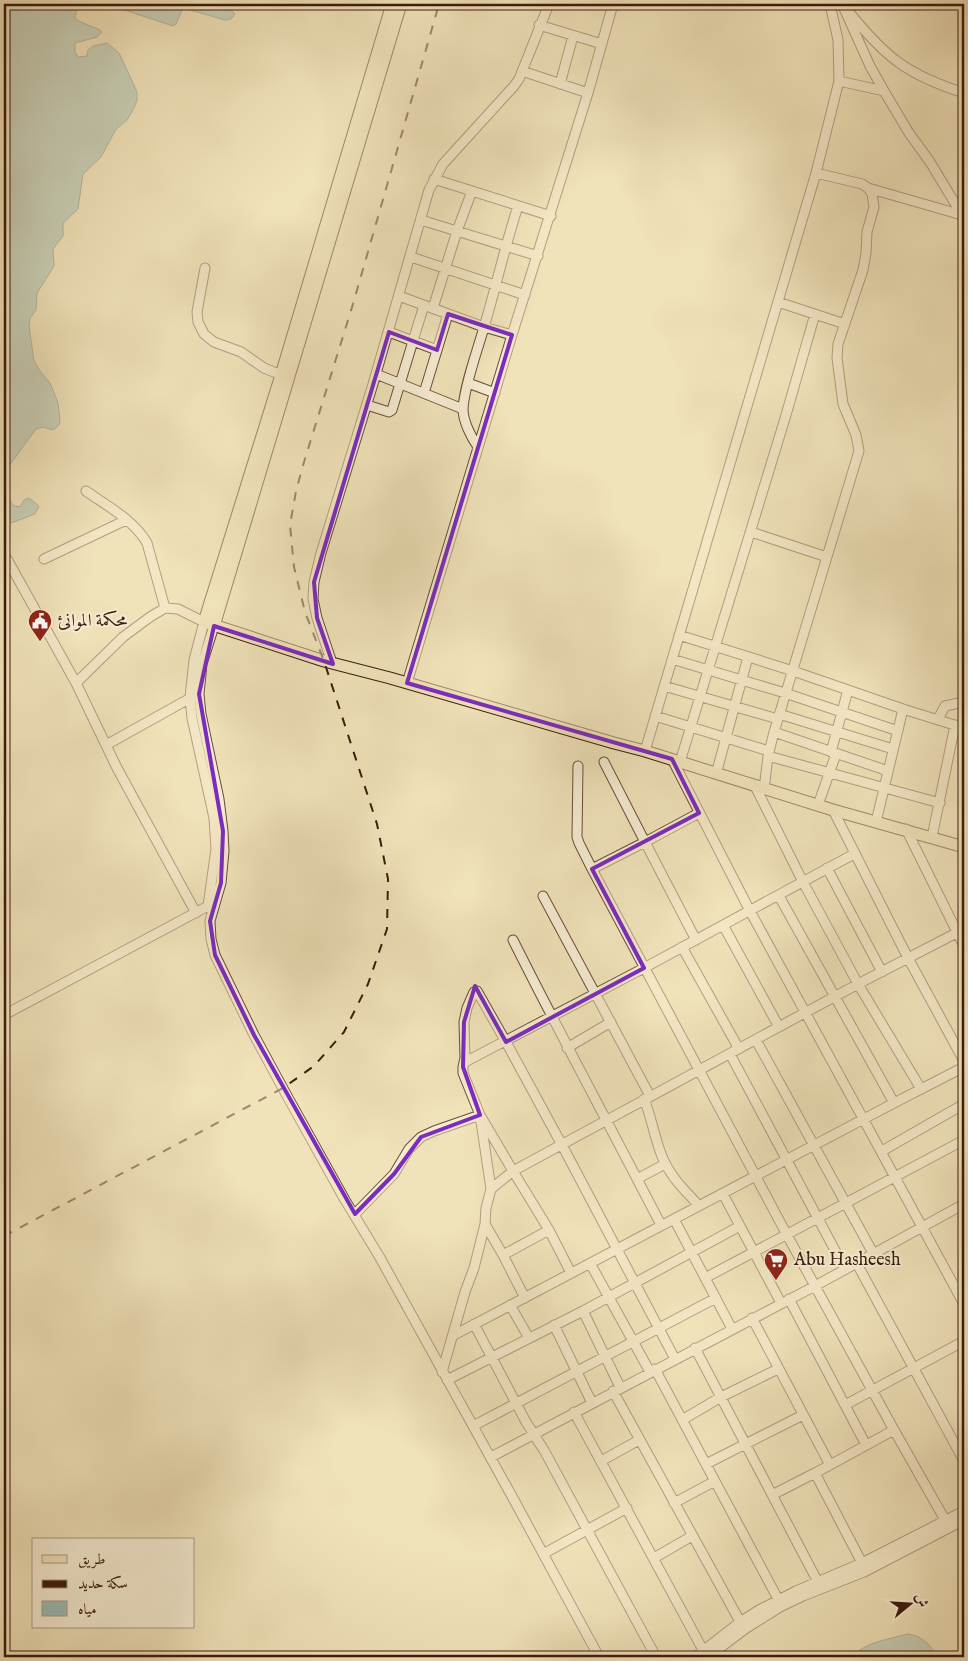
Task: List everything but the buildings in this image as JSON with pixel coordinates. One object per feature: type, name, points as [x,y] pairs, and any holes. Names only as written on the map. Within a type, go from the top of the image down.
[{"type":"main road","points":[[285,377],[392,4]]},
{"type":"main road","points":[[401,4],[209,624],[332,663],[614,744],[645,751],[833,810],[906,829],[964,847]]},
{"type":"street","points":[[332,663],[317,618],[314,582],[321,553],[389,332],[429,190],[443,164],[514,86],[549,4]]},
{"type":"street","points":[[407,683],[512,335],[551,216],[613,4]]},
{"type":"street","points":[[645,751],[816,173],[839,81],[838,40],[830,4]]},
{"type":"street","points":[[842,4],[884,91],[963,216]]},
{"type":"street","points":[[842,4],[876,45],[894,60],[927,80],[964,93]]},
{"type":"street","points":[[540,25],[602,44]]},
{"type":"street","points":[[560,84],[573,36]]},
{"type":"street","points":[[522,71],[588,93]]},
{"type":"street","points":[[839,81],[884,91]]},
{"type":"street","points":[[816,173],[854,182],[868,188],[963,216]]},
{"type":"street","points":[[434,179],[551,216]]},
{"type":"street","points":[[868,188],[874,200],[866,239],[865,261],[838,344],[837,363],[844,404],[859,450],[785,693],[760,787],[803,882],[858,984],[921,1089]]},
{"type":"street","points":[[367,405],[390,412],[392,410],[413,341],[446,268],[472,191]]},
{"type":"street","points":[[478,447],[467,426],[463,409],[468,383],[505,246],[518,206]]},
{"type":"street","points":[[421,220],[538,256]]},
{"type":"street","points":[[411,257],[525,295]]},
{"type":"street","points":[[205,268],[197,312],[198,322],[204,334],[214,342],[241,352],[260,366],[285,377]]},
{"type":"street","points":[[399,296],[484,327],[512,335]]},
{"type":"street","points":[[778,302],[845,324]]},
{"type":"street","points":[[424,393],[448,314]]},
{"type":"street","points":[[815,314],[692,728],[676,761],[698,813],[964,1304]]},
{"type":"street","points":[[389,332],[437,350]]},
{"type":"street","points":[[376,374],[463,409]]},
{"type":"street","points":[[468,383],[495,393]]},
{"type":"street","points":[[86,490],[126,520],[142,535],[147,544],[165,608]]},
{"type":"street","points":[[44,559],[126,520]]},
{"type":"street","points":[[751,532],[827,557]]},
{"type":"street","points":[[7,559],[76,683],[106,745],[196,913]]},
{"type":"street","points":[[76,683],[123,637],[165,608],[178,609],[209,624],[194,696],[200,714],[219,799],[223,831],[224,850],[221,883],[210,908],[210,926],[215,955],[254,1035],[491,1457],[599,1657]]},
{"type":"street","points":[[679,635],[960,726],[932,837]]},
{"type":"street","points":[[716,774],[748,657]]},
{"type":"street","points":[[672,659],[785,693],[898,731]]},
{"type":"street","points":[[664,686],[893,749]]},
{"type":"street","points":[[818,805],[834,753],[848,690]]},
{"type":"street","points":[[106,745],[194,696]]},
{"type":"street","points":[[938,719],[945,706],[964,702]]},
{"type":"street","points":[[876,822],[903,709]]},
{"type":"street","points":[[655,716],[828,773],[940,803]]},
{"type":"street","points":[[774,732],[888,771]]},
{"type":"street","points":[[604,762],[696,940]]},
{"type":"street","points":[[578,766],[577,837],[579,844],[815,1286],[947,1523]]},
{"type":"street","points":[[833,810],[908,958],[964,1061]]},
{"type":"street","points":[[592,869],[698,813]]},
{"type":"street","points":[[906,829],[961,931],[964,946]]},
{"type":"street","points":[[465,1062],[596,994],[854,854]]},
{"type":"street","points":[[827,868],[882,972]]},
{"type":"street","points":[[543,896],[611,1022],[647,1098],[665,1164],[674,1178],[700,1206]]},
{"type":"street","points":[[778,896],[894,1103]]},
{"type":"street","points":[[4,1015],[196,913],[210,908]]},
{"type":"street","points":[[723,925],[779,1027]]},
{"type":"street","points":[[491,1189],[513,1171],[607,1119],[858,984],[961,931]]},
{"type":"street","points":[[513,940],[567,1048],[607,1119],[661,1225]]},
{"type":"street","points":[[682,947],[739,1049]]},
{"type":"street","points":[[572,1273],[550,1230],[480,1115],[464,1073],[464,1022],[467,1008],[475,991],[479,994],[562,1145],[675,1359]]},
{"type":"street","points":[[567,1048],[611,1022]]},
{"type":"street","points":[[756,1040],[873,1253]]},
{"type":"street","points":[[730,1054],[845,1269]]},
{"type":"street","points":[[454,1335],[616,1248],[964,1067]]},
{"type":"street","points":[[882,1151],[964,1104]]},
{"type":"street","points":[[355,1214],[394,1174],[409,1149],[421,1137],[480,1115]]},
{"type":"street","points":[[445,1376],[465,1292],[474,1268],[485,1224],[486,1208],[491,1189],[480,1115]]},
{"type":"street","points":[[705,1278],[896,1178],[964,1140]]},
{"type":"street","points":[[637,1179],[665,1164]]},
{"type":"street","points":[[723,1194],[754,1252],[785,1301],[866,1445]]},
{"type":"street","points":[[491,1457],[616,1389],[815,1286],[964,1204]]},
{"type":"street","points":[[674,1219],[732,1329]]},
{"type":"street","points":[[485,1224],[525,1298]]},
{"type":"street","points":[[445,1376],[491,1358],[583,1311],[740,1226]]},
{"type":"street","points":[[503,1255],[550,1230]]},
{"type":"street","points":[[856,1262],[964,1461]]},
{"type":"street","points":[[590,1263],[632,1341],[682,1420],[778,1599]]},
{"type":"street","points":[[473,1426],[716,1298]]},
{"type":"street","points":[[510,1306],[529,1338]]},
{"type":"street","points":[[583,1311],[605,1356],[616,1389],[639,1440],[742,1626]]},
{"type":"street","points":[[752,1318],[830,1465]]},
{"type":"street","points":[[474,1324],[515,1403],[546,1452],[656,1657]]},
{"type":"street","points":[[554,1325],[592,1403]]},
{"type":"street","points":[[845,1405],[964,1341]]},
{"type":"street","points":[[695,1348],[819,1585]]},
{"type":"street","points":[[682,1420],[721,1397],[778,1368]]},
{"type":"street","points":[[574,1412],[706,1654]]},
{"type":"street","points":[[706,1464],[803,1415]]},
{"type":"street","points":[[772,1495],[894,1430]]},
{"type":"street","points":[[601,1461],[639,1440]]},
{"type":"street","points":[[815,1473],[862,1563]]},
{"type":"street","points":[[674,1504],[715,1481]]},
{"type":"street","points":[[543,1554],[627,1508]]},
{"type":"street","points":[[695,1657],[706,1654],[778,1599],[864,1572],[964,1511]]},
{"type":"street","points":[[742,1626],[862,1563],[947,1523],[964,1520]]},
{"type":"street","points":[[654,1558],[692,1536]]},
{"type":"highlighted area","points":[[448,314],[512,335],[407,683],[672,759],[699,813],[592,869],[644,968],[506,1042],[475,986],[464,1022],[463,1067],[480,1115],[421,1137],[394,1174],[355,1214],[254,1035],[215,955],[210,921],[221,883],[223,831],[199,694],[214,626],[333,664],[317,618],[314,582],[389,332],[437,350]]},
{"type":"water","points":[[4,4],[78,4],[76,20],[102,32],[97,37],[75,43],[75,52],[78,57],[87,56],[88,50],[93,46],[107,43],[119,53],[137,92],[137,100],[127,120],[116,129],[101,157],[83,174],[78,209],[63,223],[63,236],[53,249],[54,266],[37,293],[36,310],[30,318],[29,326],[34,361],[50,383],[58,403],[59,425],[53,430],[43,427],[36,429],[4,473]]},
{"type":"water","points":[[106,4],[218,4],[235,14],[231,19],[225,20],[183,8],[176,24],[173,26]]},
{"type":"water","points":[[4,481],[10,485],[8,498],[14,506],[20,507],[24,500],[29,498],[39,506],[35,514],[11,523],[4,522]]},
{"type":"water","points":[[908,1634],[926,1642],[938,1657],[852,1657],[870,1644]]},
{"type":"railway","points":[[4,1236],[283,1088],[314,1066],[344,1032],[368,984],[387,929],[388,879],[377,824],[324,661],[305,612],[294,567],[290,525],[296,491],[304,462],[353,304],[439,4]]},
{"type":"place","name":"محكمة الموانئ","points":[[40,642]]},
{"type":"place","name":"Abu Hasheesh","points":[[776,1281]]}]
